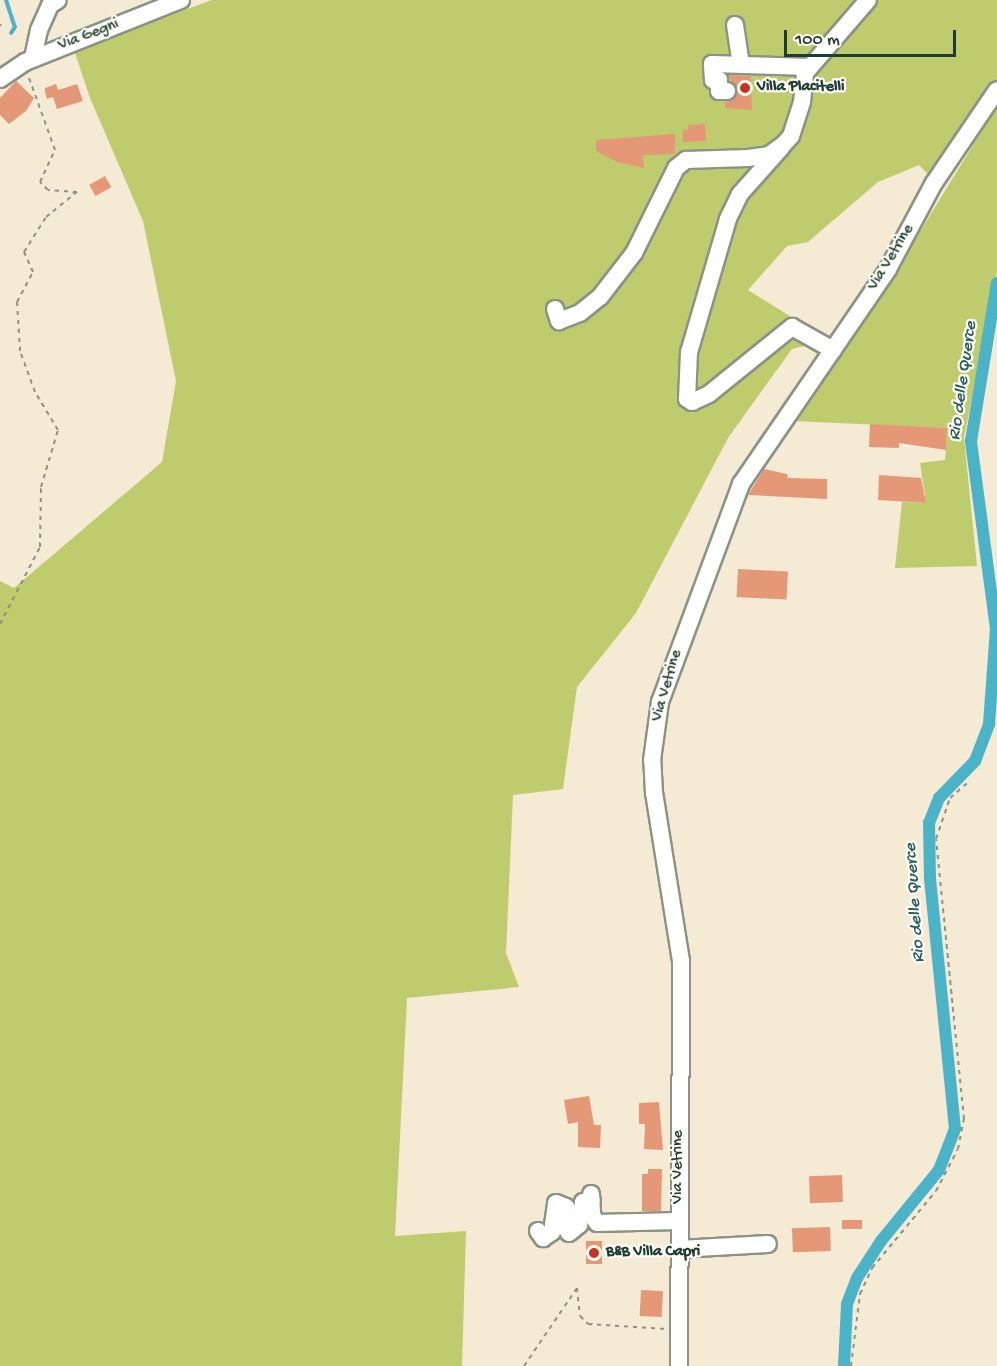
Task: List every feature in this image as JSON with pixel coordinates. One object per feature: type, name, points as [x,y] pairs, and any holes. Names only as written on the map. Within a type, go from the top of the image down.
[{"type":"street","points":[[36,57],[39,30],[50,5],[58,0]]},
{"type":"street","name":"Via Gegni","points":[[0,79],[36,57],[181,0]]},
{"type":"street","points":[[833,350],[792,327],[709,394],[692,402],[687,399],[689,352],[728,219],[740,194],[791,136],[810,67],[867,0]]},
{"type":"street","points":[[735,25],[741,65]]},
{"type":"street","points":[[727,91],[719,91],[719,80],[713,80],[712,64],[810,67]]},
{"type":"street","name":"Via Vetrine","points":[[679,1366],[681,961],[654,793],[651,760],[660,702],[741,484],[888,269],[934,183],[997,90]]},
{"type":"street","points":[[555,309],[558,321],[580,313],[600,297],[634,252],[676,168],[686,160],[758,156],[783,145]]},
{"type":"street","points":[[538,1231],[543,1238],[552,1232],[556,1203],[566,1208],[564,1225],[569,1233],[579,1225],[583,1202],[591,1196],[592,1215],[597,1223],[680,1221]]},
{"type":"street","points":[[679,1249],[768,1244]]},
{"type":"path","points":[[0,624],[40,547],[41,488],[58,430],[35,392],[20,351],[17,302],[33,272],[24,252],[46,217],[77,192],[48,190],[40,182],[55,150],[27,72],[38,66],[36,57]]},
{"type":"path","points":[[851,1366],[856,1316],[868,1277],[910,1219],[936,1191],[958,1149],[964,1119],[936,839],[950,798],[967,783]]},
{"type":"path","points":[[524,1366],[577,1288],[580,1316],[588,1324],[679,1330]]},
{"type":"green space","points":[[212,0],[997,0],[997,79],[929,175],[919,165],[878,182],[808,242],[787,246],[748,290],[829,340],[792,349],[728,438],[636,613],[577,687],[563,789],[513,795],[506,953],[519,987],[407,998],[395,1236],[466,1231],[462,1366],[0,1366],[0,581],[14,588],[162,462],[176,381],[143,221],[90,98],[74,50]]},
{"type":"green space","points":[[997,106],[997,271],[964,438],[977,566],[895,568],[902,502],[926,503],[920,463],[945,460],[947,428],[793,421],[875,305]]},
{"type":"building","points":[[728,75],[751,76],[752,110],[725,108],[725,102],[733,100],[737,92]]},
{"type":"building","points":[[16,81],[34,98],[26,111],[9,124],[0,115],[0,98]]},
{"type":"building","points":[[56,84],[58,90],[77,84],[83,101],[57,109],[53,97],[47,99],[45,92],[45,88]]},
{"type":"building","points":[[705,124],[706,141],[683,142],[683,130],[688,130],[688,125]]},
{"type":"building","points":[[675,134],[675,154],[643,155],[644,168],[617,162],[596,151],[596,140]]},
{"type":"building","points":[[105,176],[111,187],[96,196],[89,185]]},
{"type":"building","points":[[870,424],[947,428],[946,450],[899,443],[899,448],[869,447]]},
{"type":"building","points":[[764,469],[787,474],[788,478],[827,479],[827,499],[748,495]]},
{"type":"building","points":[[879,475],[921,478],[926,503],[878,500]]},
{"type":"building","points":[[738,569],[788,572],[786,600],[737,597]]},
{"type":"building","points":[[589,1096],[594,1125],[601,1125],[600,1148],[578,1147],[578,1122],[568,1124],[564,1100]]},
{"type":"building","points":[[659,1102],[663,1150],[644,1149],[645,1124],[639,1124],[639,1103]]},
{"type":"building","points":[[648,1169],[662,1169],[661,1211],[642,1211],[642,1174],[648,1174]]},
{"type":"building","points":[[842,1175],[843,1202],[810,1203],[809,1176]]},
{"type":"building","points":[[842,1220],[862,1220],[862,1229],[842,1229]]},
{"type":"building","points":[[830,1227],[831,1251],[793,1252],[792,1228]]},
{"type":"building","name":"B&B Villa Capri","points":[[586,1241],[602,1241],[602,1264],[586,1264]]},
{"type":"building","points":[[641,1290],[663,1291],[662,1317],[640,1316]]},
{"type":"waterway","points":[[6,0],[15,27],[11,33]]},
{"type":"waterway","name":"Rio delle Querce","points":[[844,1366],[847,1304],[857,1278],[881,1241],[939,1170],[955,1129],[930,879],[929,823],[939,798],[975,761],[989,724],[996,629],[971,441],[997,283]]},
{"type":"place","name":"Villa Placitelli","points":[[745,88]]},
{"type":"place","name":"B&B Villa Capri","points":[[594,1253]]}]
